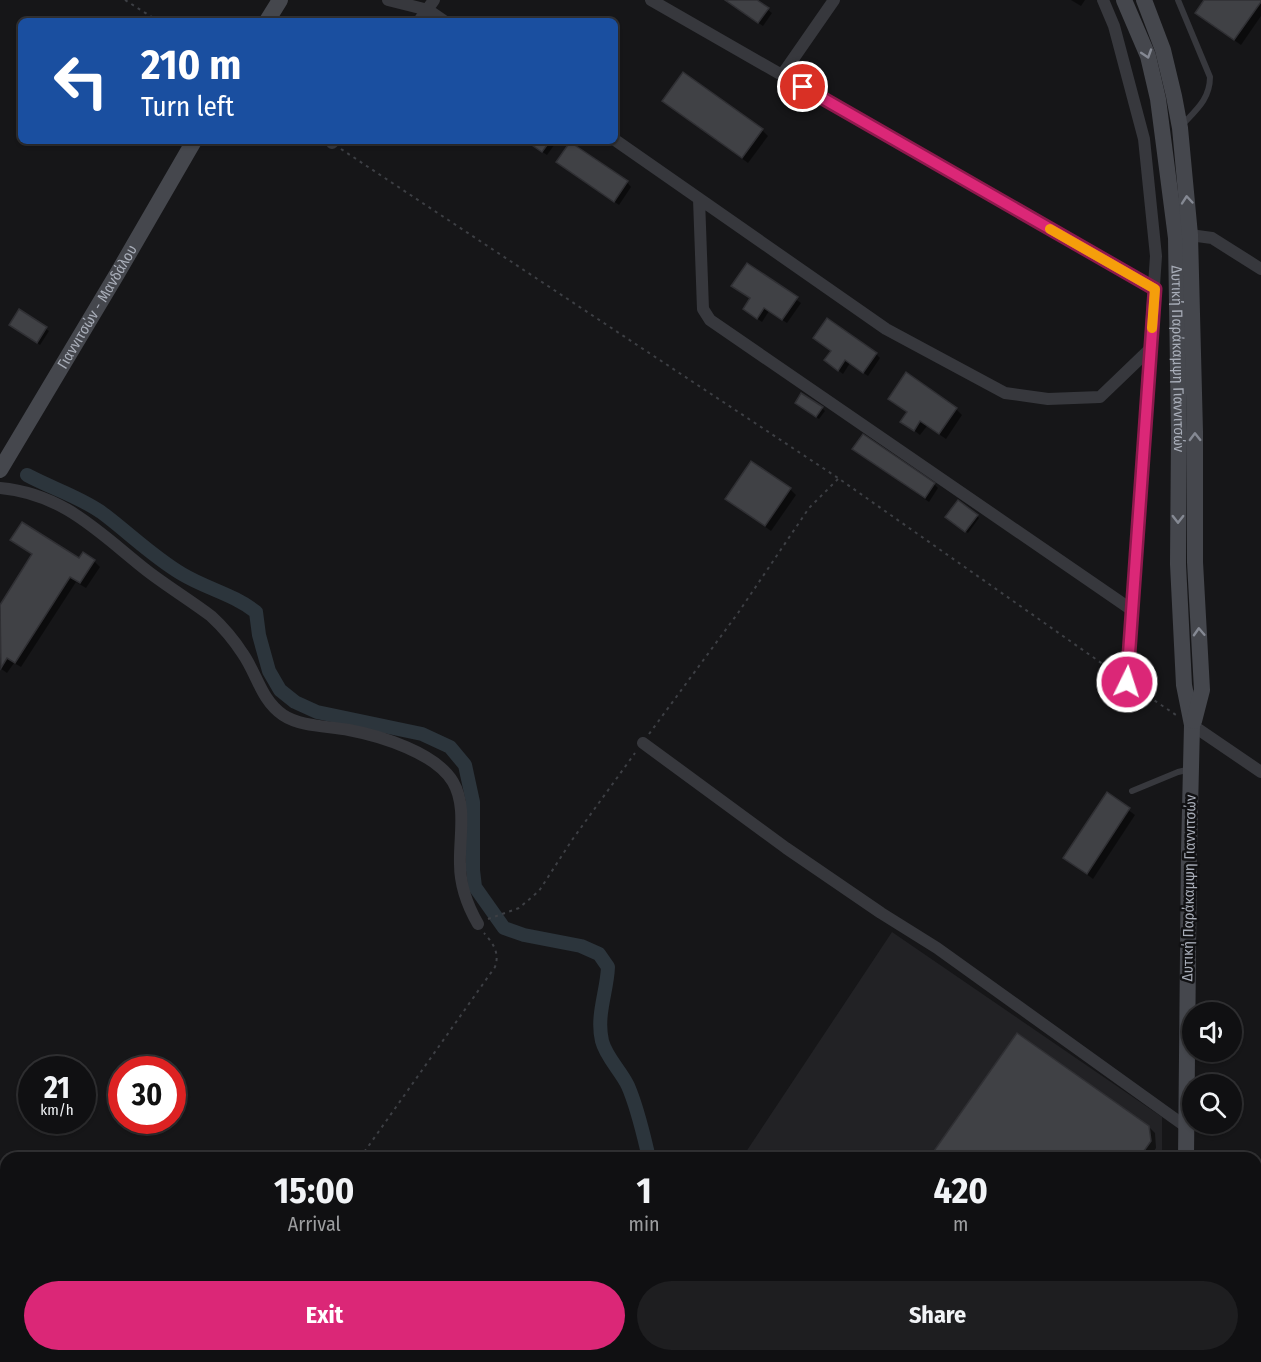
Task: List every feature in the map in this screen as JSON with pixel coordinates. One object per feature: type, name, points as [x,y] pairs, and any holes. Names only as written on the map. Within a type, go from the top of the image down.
[{"type":"main road","points":[[269,18],[280,0]]},
{"type":"main road","name":"Δυτική Παράκαμψη Γιαννιτσών","points":[[1124,0],[1148,56],[1158,99],[1176,237],[1178,564],[1184,685],[1192,725],[1186,1074]]},
{"type":"main road","name":"Δυτική Παράκαμψη Γιαννιτσών","points":[[1144,0],[1166,60],[1180,128],[1190,235],[1195,432],[1195,562],[1202,690],[1192,725]]},
{"type":"main road","name":"Γιαννιτσών - Μανδάλου","points":[[0,470],[192,144]]},
{"type":"main road","name":"Δυτική Παράκαμψη Γιαννιτσών","points":[[1185,1134],[1186,1152]]},
{"type":"street","points":[[388,0],[431,5],[442,18]]},
{"type":"street","points":[[652,0],[1155,289]]},
{"type":"street","points":[[782,75],[834,0]]},
{"type":"street","points":[[1103,0],[1114,26],[1144,139],[1156,256],[1127,682]]},
{"type":"street","points":[[421,18],[431,5]]},
{"type":"street","points":[[618,142],[886,329],[1005,393],[1048,399],[1100,397],[1151,348]]},
{"type":"street","points":[[699,199],[703,309],[710,320],[1132,610]]},
{"type":"street","points":[[1190,235],[1212,238],[1261,269]]},
{"type":"street","points":[[0,488],[31,493],[52,500],[74,512],[151,573],[211,616],[243,654],[264,695],[284,716],[384,740],[419,753],[441,768],[449,776],[458,792],[461,820],[461,881],[468,907],[478,924]]},
{"type":"street","points":[[1192,725],[1261,772]]},
{"type":"street","points":[[643,743],[786,848],[937,948],[1182,1124]]},
{"type":"lane","points":[[1178,0],[1210,77],[1207,97],[1180,128]]},
{"type":"lane","points":[[1132,791],[1191,769]]},
{"type":"path","points":[[125,0],[153,18]]},
{"type":"path","points":[[336,144],[838,478],[1127,682],[1192,725]]},
{"type":"path","points":[[364,1152],[495,967],[497,951],[478,924],[519,908],[539,891],[579,831],[738,613],[809,508],[838,478]]},
{"type":"shaded area","points":[[892,932],[1162,1117],[1162,1152],[746,1152]]},
{"type":"building","points":[[725,0],[757,0],[769,8],[758,23]]},
{"type":"building","points":[[1204,0],[1261,0],[1261,2],[1234,40],[1195,13]]},
{"type":"building","points":[[683,72],[763,129],[742,158],[662,101]]},
{"type":"building","points":[[530,144],[548,144],[542,152]]},
{"type":"building","points":[[569,144],[573,144],[628,181],[614,202],[556,162]]},
{"type":"building","points":[[747,263],[798,297],[782,320],[764,308],[757,319],[743,309],[750,298],[731,286]]},
{"type":"building","points":[[19,309],[47,327],[37,343],[9,325]]},
{"type":"building","points":[[827,318],[877,353],[863,373],[845,360],[838,371],[824,360],[831,351],[813,338]]},
{"type":"building","points":[[906,372],[957,408],[939,434],[920,421],[914,431],[900,422],[907,412],[888,399]]},
{"type":"building","points":[[801,393],[823,407],[816,417],[795,403]]},
{"type":"building","points":[[863,434],[935,483],[925,498],[852,449]]},
{"type":"building","points":[[751,461],[791,488],[765,526],[725,499]]},
{"type":"building","points":[[958,500],[978,515],[965,532],[945,517]]},
{"type":"building","points":[[22,522],[79,558],[83,552],[95,560],[80,583],[70,577],[15,663],[7,658],[1,668],[0,605],[32,554],[10,540]]},
{"type":"building","points":[[1107,792],[1130,808],[1087,874],[1063,858]]},
{"type":"building","points":[[1017,1033],[1149,1126],[1151,1141],[1143,1152],[933,1152]]},
{"type":"waterway","points":[[27,475],[92,506],[171,567],[256,612],[259,635],[269,671],[280,690],[295,702],[317,712],[422,734],[450,747],[465,765],[473,802],[475,887],[504,928],[524,935],[581,946],[599,954],[608,967],[600,1022],[602,1041],[632,1095],[648,1152]]},
{"type":"slow traffic","points":[[1050,229],[1155,289],[1152,328]]},
{"type":"route","points":[[803,87],[1155,289],[1127,682]]}]
